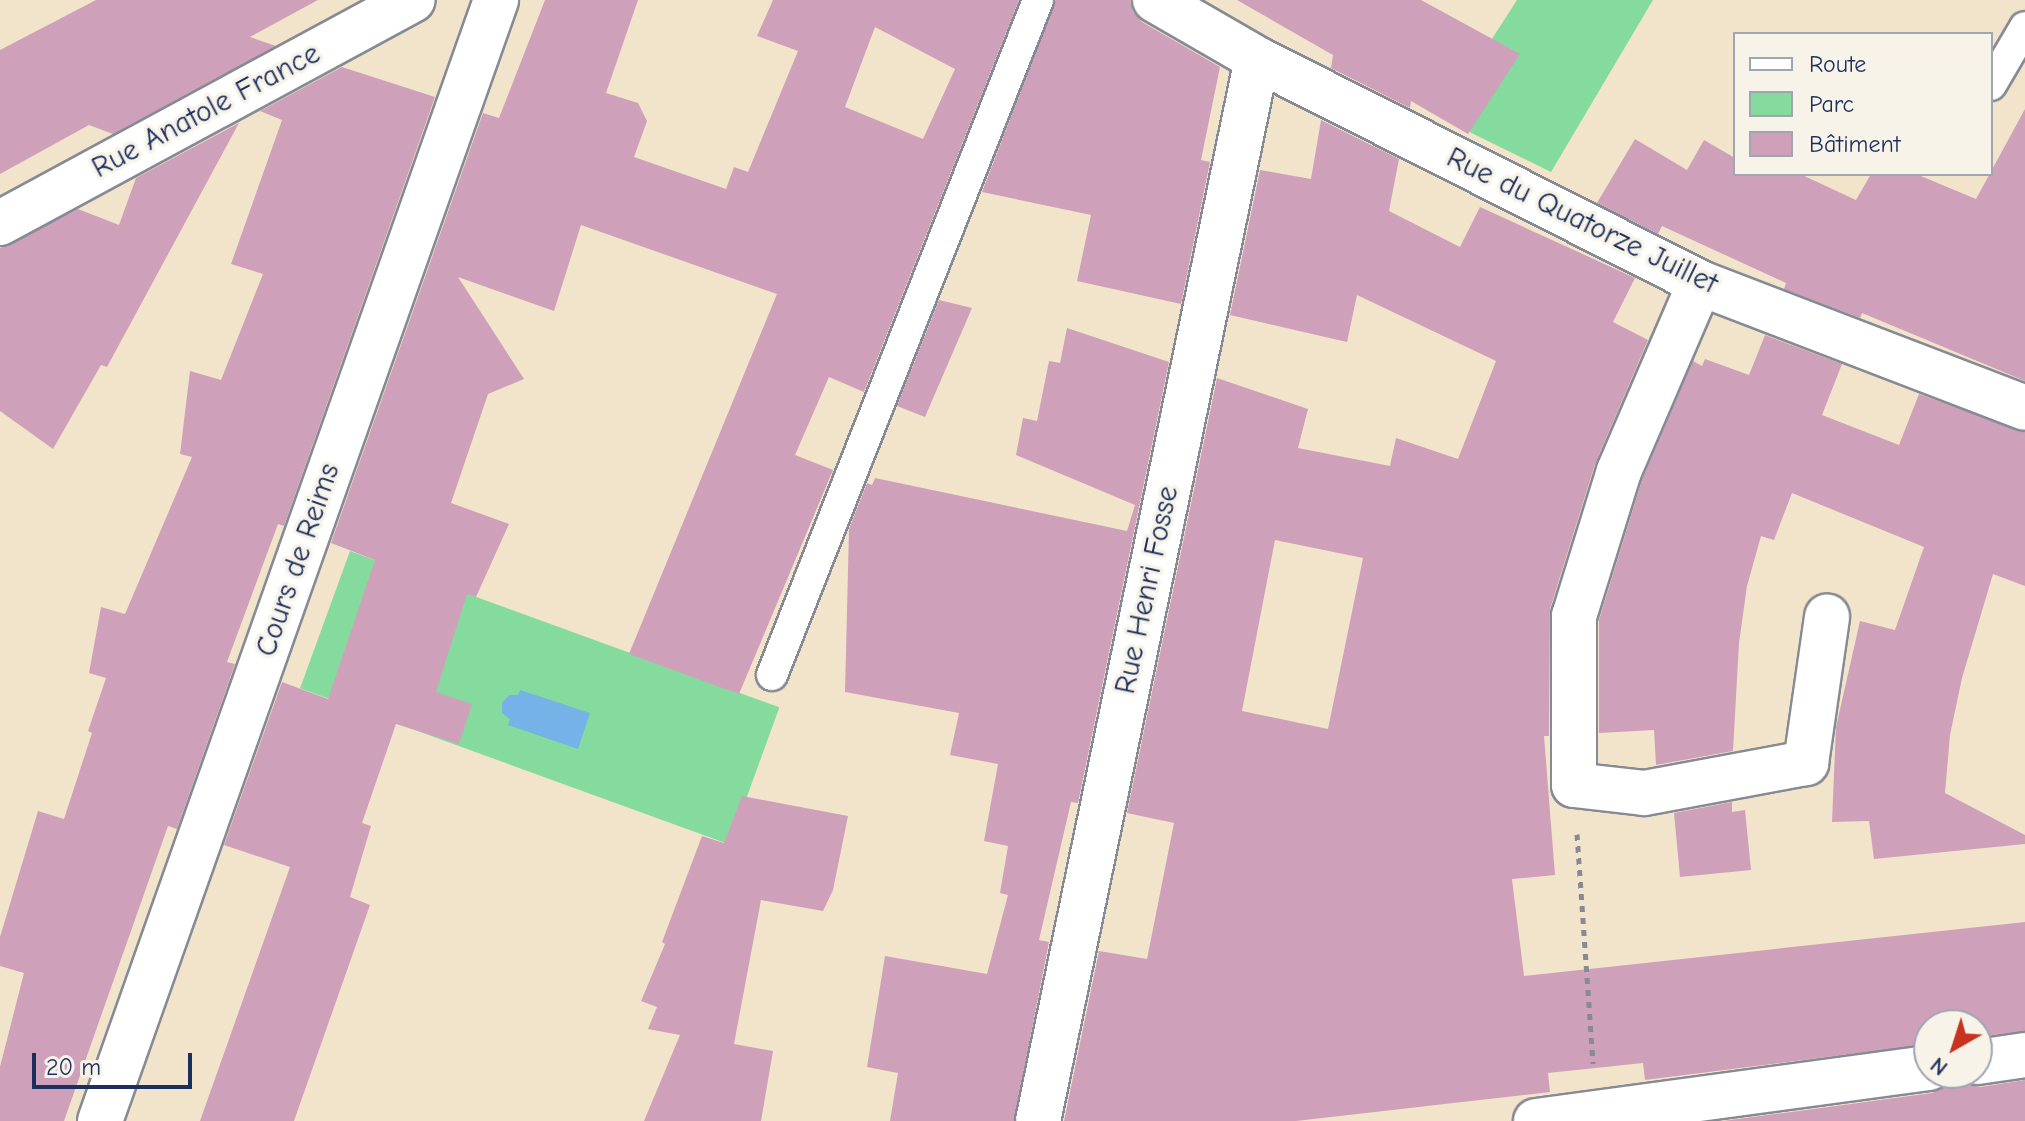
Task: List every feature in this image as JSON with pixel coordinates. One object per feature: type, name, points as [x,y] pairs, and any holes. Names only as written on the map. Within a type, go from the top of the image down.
[{"type":"street","name":"Rue Anatole France","points":[[0,223],[413,0]]},
{"type":"street","name":"Cours de Reims","points":[[100,1121],[496,0]]},
{"type":"street","name":"Rue du Quatorze Juillet","points":[[1155,0],[1257,59],[1700,283],[2025,408]]},
{"type":"street","name":"Rue Henri Fosse","points":[[1038,1121],[1257,59]]},
{"type":"street","points":[[1700,283],[1619,471],[1574,616],[1574,785],[1644,793],[1806,763],[1827,617]]},
{"type":"street","points":[[1993,1060],[2025,1055]]},
{"type":"street","points":[[1536,1121],[1913,1070]]},
{"type":"lane","points":[[772,675],[1038,0]]},
{"type":"lane","points":[[1993,82],[2025,27]]},
{"type":"path","points":[[1574,785],[1596,1113]]},
{"type":"green space","points":[[1517,0],[1653,0],[1551,172],[1441,118]]},
{"type":"green space","points":[[350,551],[779,707],[730,844],[300,688]]},
{"type":"water","points":[[520,690],[590,713],[578,749],[508,725],[510,719],[502,713],[502,703],[509,695],[518,695]]},
{"type":"building","points":[[96,0],[318,0],[250,37],[276,46],[113,134],[89,125],[0,174],[0,50]]},
{"type":"building","points":[[545,0],[638,0],[606,93],[638,103],[647,121],[634,157],[726,189],[734,167],[748,172],[798,51],[757,36],[773,0],[1019,0],[864,392],[829,377],[795,455],[833,470],[739,694],[629,654],[777,294],[581,225],[554,311],[458,277],[524,379],[488,394],[451,503],[509,524],[476,597],[467,594],[436,692],[472,704],[459,744],[396,724],[362,823],[371,826],[350,897],[370,905],[294,1121],[200,1121],[290,867],[224,845],[282,682],[328,699],[375,560],[331,543],[483,113],[499,118]],"holes":[[[875,27],[955,69],[923,139],[845,107]]]},
{"type":"building","points":[[1056,0],[1130,0],[1133,12],[1142,22],[1220,67],[1201,160],[1210,162],[1181,304],[1077,281],[1091,215],[982,192]]},
{"type":"building","points":[[1237,0],[1421,0],[1520,54],[1468,134],[1411,101],[1410,108],[1331,68],[1333,55]]},
{"type":"building","points":[[342,67],[435,97],[284,526],[278,524],[227,662],[235,664],[177,829],[168,826],[64,1121],[0,1121],[0,1067],[24,973],[0,966],[0,937],[38,811],[64,819],[92,733],[88,731],[106,678],[89,673],[101,607],[125,614],[192,457],[180,454],[190,371],[221,380],[263,274],[231,264],[282,120],[260,111]]},
{"type":"building","points":[[2025,109],[2025,381],[1862,313],[1860,318],[1784,289],[1786,283],[1662,226],[1658,234],[1597,203],[1635,139],[1687,170],[1704,140],[1733,157],[1733,176],[1804,176],[1856,200],[1870,176],[1921,176],[1976,199],[1989,176],[1993,176],[1993,168]]},
{"type":"building","points":[[1321,120],[1399,159],[1389,211],[1460,247],[1480,207],[1635,278],[1613,322],[1648,340],[1595,464],[1550,609],[1549,736],[1544,736],[1555,875],[1512,879],[1524,976],[2025,922],[2025,1031],[1993,1035],[1993,1009],[1913,1009],[1913,1046],[1645,1080],[1643,1063],[1548,1073],[1550,1092],[1296,1121],[1064,1121],[1099,951],[1147,959],[1174,823],[1127,813],[1217,378],[1308,409],[1298,448],[1390,466],[1396,438],[1458,459],[1496,361],[1357,295],[1347,342],[1230,315],[1260,170],[1311,179]],"holes":[[[1275,540],[1363,558],[1328,729],[1242,711]]]},
{"type":"building","points":[[239,123],[107,367],[101,365],[53,449],[0,411],[0,248],[78,209],[119,225],[136,178]]},
{"type":"building","points":[[939,300],[972,308],[925,417],[897,406]]},
{"type":"building","points":[[1067,328],[1169,362],[1078,803],[1071,802],[1039,940],[1049,942],[1014,1121],[890,1121],[898,1073],[867,1067],[885,956],[987,974],[1008,895],[1000,893],[1008,846],[984,841],[998,764],[950,755],[959,713],[845,692],[849,529],[867,483],[872,485],[875,478],[1127,531],[1135,505],[1016,455],[1023,418],[1037,421],[1049,361],[1060,363]]},
{"type":"building","points":[[1765,335],[1842,364],[1822,415],[1899,445],[1919,394],[2025,432],[2025,586],[1993,574],[1962,678],[1950,735],[1945,793],[2025,835],[2025,844],[1874,859],[1869,821],[1832,822],[1836,727],[1860,621],[1895,630],[1924,547],[1792,493],[1774,540],[1761,536],[1747,586],[1739,643],[1733,751],[1656,765],[1654,730],[1599,733],[1599,620],[1642,480],[1693,361],[1702,366],[1705,359],[1749,375]]},
{"type":"building","points":[[742,796],[848,816],[833,890],[823,911],[761,900],[734,1044],[773,1051],[761,1121],[644,1121],[680,1035],[648,1029],[657,1007],[641,1001],[665,944],[662,942],[702,836],[724,843]]},
{"type":"building","points":[[1732,802],[1732,812],[1745,810],[1751,870],[1680,877],[1674,813]]},
{"type":"building","points":[[2025,1080],[2025,1121],[1723,1121],[1932,1093],[1941,1089],[1993,1089],[1993,1085]]}]
